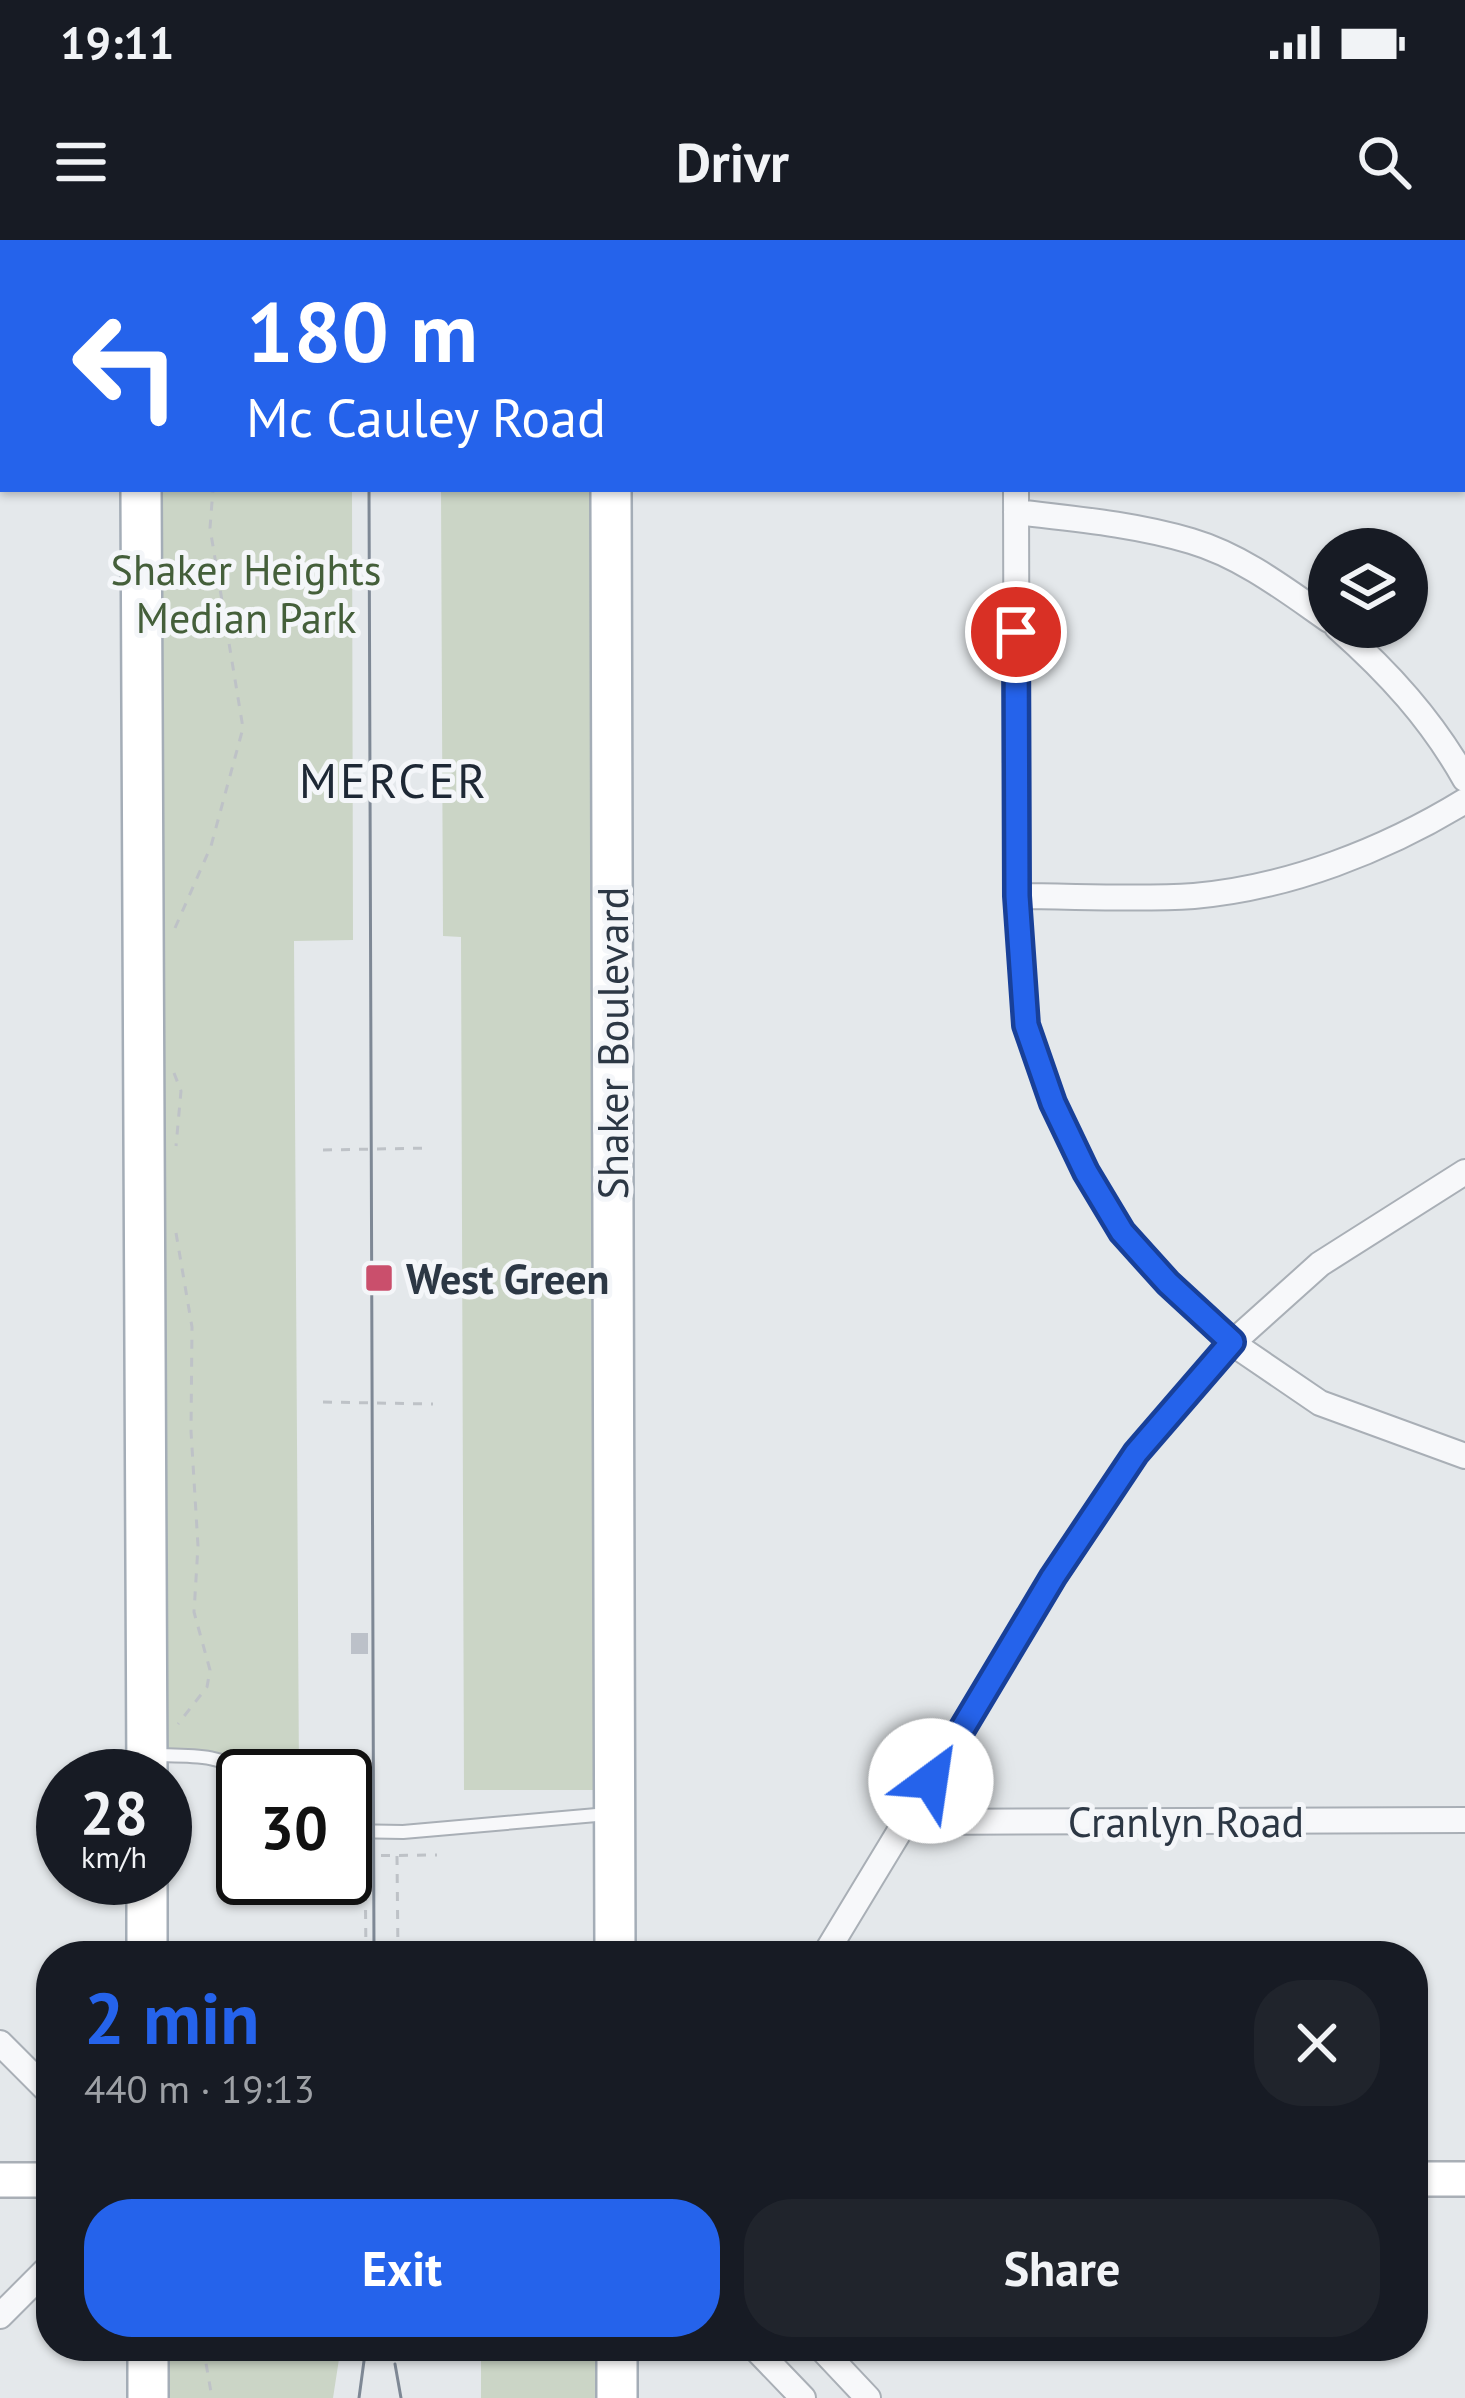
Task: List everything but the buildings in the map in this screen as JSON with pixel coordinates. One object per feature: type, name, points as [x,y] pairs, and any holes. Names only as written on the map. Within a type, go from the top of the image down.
[{"type":"main road","points":[[141,492],[156,1749]]},
{"type":"main road","name":"Shaker Boulevard","points":[[611,492],[615,1941]]},
{"type":"main road","points":[[147,1905],[147,1941]]},
{"type":"main road","points":[[1428,2180],[1465,2179]]},
{"type":"main road","points":[[0,2180],[36,2180]]},
{"type":"main road","points":[[148,2361],[148,2398]]},
{"type":"main road","points":[[617,2361],[617,2398]]},
{"type":"street","points":[[1308,605],[1261,573],[1195,542],[1016,501],[1017,896],[1026,1025],[1053,1103],[1086,1172],[1122,1232],[1168,1283],[1232,1342],[1320,1403],[1465,1456]]},
{"type":"street","points":[[1361,648],[1389,672],[1440,735],[1465,779]]},
{"type":"street","points":[[1017,896],[1196,896],[1292,877],[1422,827],[1465,801]]},
{"type":"street","points":[[833,1941],[1053,1577],[1136,1453],[1232,1342],[1320,1264],[1465,1172]]},
{"type":"street","name":"Cranlyn Road","points":[[907,1822],[1465,1820]]},
{"type":"street","points":[[0,2043],[36,2079]]},
{"type":"street","points":[[0,2316],[36,2280]]},
{"type":"street","points":[[767,2361],[803,2398]]},
{"type":"street","points":[[833,2361],[868,2398]]},
{"type":"lane","points":[[372,1831],[615,1813]]},
{"type":"path","points":[[175,929],[211,846],[243,728],[211,528],[213,492]]},
{"type":"path","points":[[174,1073],[181,1091],[174,1157]]},
{"type":"path","points":[[323,1150],[431,1148]]},
{"type":"path","points":[[160,1749],[197,1703],[210,1670],[194,1612],[198,1546],[191,1431],[192,1327],[173,1214]]},
{"type":"path","points":[[323,1402],[433,1404]]},
{"type":"path","points":[[372,1856],[437,1856]]},
{"type":"path","points":[[397,1856],[398,1941]]},
{"type":"path","points":[[365,1905],[366,1941]]},
{"type":"path","points":[[206,2361],[212,2398]]},
{"type":"green space","name":"Shaker Heights Median Park","points":[[142,492],[352,492],[353,940],[294,941],[299,1749],[216,1749],[216,1763],[192,1760],[192,1749],[146,1749]]},
{"type":"green space","points":[[441,492],[597,492],[603,1790],[464,1790],[461,937],[443,936]]},
{"type":"green space","points":[[148,2361],[339,2361],[333,2398],[148,2398]]},
{"type":"green space","points":[[481,2361],[617,2361],[617,2398],[481,2398]]},
{"type":"tram line","points":[[369,492],[374,1941]]},
{"type":"tram line","points":[[359,2398],[364,2361]]},
{"type":"tram line","points":[[395,2364],[401,2398]]},
{"type":"place","name":"West Green","points":[[379,1278]]},
{"type":"district","name":"MERCER","points":[[394,780]]},
{"type":"route","points":[[931,1781],[1053,1577],[1136,1453],[1232,1342],[1122,1232],[1053,1103],[1026,1025],[1017,896],[1016,632]]}]
